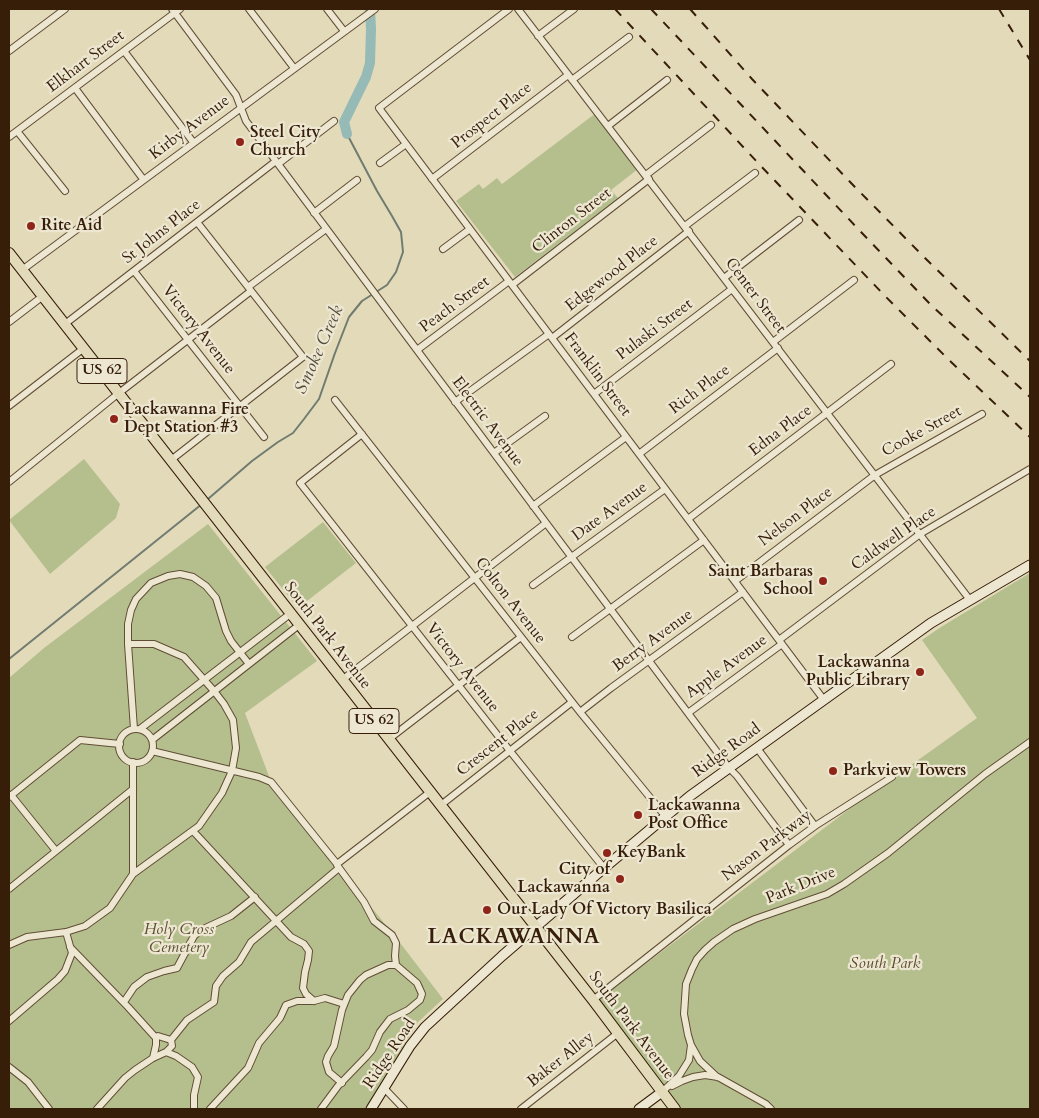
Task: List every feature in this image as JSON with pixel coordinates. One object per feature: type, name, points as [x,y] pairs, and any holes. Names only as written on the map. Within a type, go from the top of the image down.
[{"type":"main road","name":"South Park Avenue","points":[[9,253],[593,1000],[675,1109]]},
{"type":"main road","name":"Ridge Road","points":[[371,1109],[410,1046],[425,1027],[500,957],[690,796],[931,623],[1030,565]]},
{"type":"main road","points":[[639,1109],[662,1092]]},
{"type":"street","points":[[9,51],[65,9]]},
{"type":"street","points":[[249,9],[294,68]]},
{"type":"street","points":[[327,9],[344,31]]},
{"type":"street","name":"Kirby Avenue","points":[[22,270],[375,9]]},
{"type":"street","name":"Franklin Street","points":[[509,9],[379,108],[824,700]]},
{"type":"street","name":"Center Street","points":[[518,9],[970,600]]},
{"type":"street","points":[[538,36],[574,9]]},
{"type":"street","name":"Elkhart Street","points":[[9,137],[176,10]]},
{"type":"street","name":"Electric Avenue","points":[[176,10],[236,95],[246,121],[729,768],[789,845]]},
{"type":"street","name":"Prospect Place","points":[[432,179],[570,77],[629,37]]},
{"type":"street","points":[[124,51],[193,142]]},
{"type":"street","points":[[608,126],[667,80]]},
{"type":"street","points":[[74,88],[143,179]]},
{"type":"street","name":"St Johns Place","points":[[65,324],[197,222],[334,122]]},
{"type":"street","name":"Clinton Street","points":[[511,283],[711,126]]},
{"type":"street","points":[[17,131],[65,191]]},
{"type":"street","points":[[380,163],[406,144]]},
{"type":"street","name":"Edgewood Place","points":[[455,402],[550,336],[687,229],[755,173]]},
{"type":"street","points":[[314,212],[357,180]]},
{"type":"street","points":[[724,278],[799,220]]},
{"type":"street","points":[[171,460],[303,357],[197,222]]},
{"type":"street","points":[[9,482],[326,229]]},
{"type":"street","points":[[443,250],[470,229]]},
{"type":"street","name":"Victory Avenue","points":[[134,271],[264,437]]},
{"type":"street","points":[[773,342],[854,280]]},
{"type":"street","name":"Peach Street","points":[[416,350],[511,283]]},
{"type":"street","name":"Pulaski Street","points":[[594,394],[732,288]]},
{"type":"street","points":[[9,322],[42,296]]},
{"type":"street","points":[[9,406],[84,348]]},
{"type":"street","name":"Rich Place","points":[[639,454],[778,348]]},
{"type":"street","name":"Edna Place","points":[[688,519],[891,364]]},
{"type":"street","name":"Colton Avenue","points":[[336,400],[520,637],[666,817]]},
{"type":"street","name":"Cooke Street","points":[[874,475],[982,414]]},
{"type":"street","points":[[494,454],[545,416]]},
{"type":"street","name":"Victory Avenue","points":[[362,434],[300,483],[604,868]]},
{"type":"street","points":[[533,506],[626,437]]},
{"type":"street","name":"Caldwell Place","points":[[780,642],[920,534],[1030,469]]},
{"type":"street","name":"Nelson Place","points":[[735,581],[874,475]]},
{"type":"street","name":"Date Avenue","points":[[533,585],[665,489]]},
{"type":"street","points":[[342,680],[546,523]]},
{"type":"street","points":[[572,637],[704,540]]},
{"type":"street","points":[[137,729],[128,644],[128,624],[136,599],[150,583],[168,576],[180,574],[193,577],[206,586],[216,598],[231,641],[249,664]]},
{"type":"street","name":"Berry Avenue","points":[[580,712],[743,592]]},
{"type":"street","points":[[137,729],[150,736],[153,746],[149,756],[144,760],[133,762],[124,757],[120,750],[120,744],[125,733],[137,729],[290,614]]},
{"type":"street","points":[[152,740],[299,625]]},
{"type":"street","points":[[389,740],[520,637]]},
{"type":"street","name":"Apple Avenue","points":[[688,713],[780,642]]},
{"type":"street","points":[[9,945],[27,937],[66,932],[85,926],[110,908],[133,874],[199,826],[222,794],[232,771],[236,748],[233,720],[224,704],[205,679],[184,657],[154,644],[128,644]]},
{"type":"street","name":"Crescent Place","points":[[441,805],[572,702]]},
{"type":"street","points":[[56,851],[10,796],[80,740],[120,744]]},
{"type":"street","name":"Park Drive","points":[[771,1109],[766,1104],[718,1077],[700,1061],[692,1045],[684,1014],[686,984],[697,959],[714,942],[734,929],[755,919],[827,894],[844,884],[888,853],[985,774],[1030,742]]},
{"type":"street","points":[[757,748],[815,826]]},
{"type":"street","points":[[152,751],[259,777],[272,782],[338,865],[364,902],[374,921],[392,935],[396,943],[396,965]]},
{"type":"street","points":[[133,762],[133,874]]},
{"type":"street","name":"Nason Parkway","points":[[593,1000],[789,845],[815,826],[892,777]]},
{"type":"street","points":[[9,889],[133,789]]},
{"type":"street","points":[[97,1109],[124,1078],[153,1058],[166,1052],[187,1020],[214,1002],[216,986],[223,976],[239,962],[251,942],[338,865],[430,792]]},
{"type":"street","points":[[193,831],[292,937],[304,944],[309,951],[303,988],[306,994],[314,1001]]},
{"type":"street","points":[[124,1002],[134,986],[147,977],[177,968],[194,936],[201,930],[231,916],[255,897]]},
{"type":"street","points":[[9,1021],[66,971],[72,953],[66,932]]},
{"type":"street","points":[[70,947],[156,1038],[153,1058]]},
{"type":"street","points":[[321,1109],[372,1050],[380,1032],[390,1020],[408,1010],[420,1000],[422,994],[417,983],[396,965],[388,965],[366,975],[348,995],[342,1010],[334,1046],[326,1062],[329,1072],[342,1083]]},
{"type":"street","points":[[210,1109],[248,1068],[259,1043],[280,1018],[286,1005],[297,1001],[314,1001],[325,998],[344,1004]]},
{"type":"street","name":"Baker Alley","points":[[521,1109],[618,1033]]},
{"type":"street","points":[[156,1038],[158,1036],[172,1043],[176,1056]]},
{"type":"street","points":[[662,1092],[684,1069],[689,1060],[692,1045]]},
{"type":"street","points":[[166,1052],[176,1056],[192,1067],[198,1077],[194,1095],[194,1109]]},
{"type":"street","points":[[9,1067],[28,1082],[49,1109]]},
{"type":"street","name":"Park Drive","points":[[662,1092],[693,1077],[705,1075],[718,1077]]},
{"type":"street","points":[[384,1088],[404,1109]]},
{"type":"green space","points":[[596,113],[638,169],[611,190],[618,198],[515,277],[456,201],[479,184],[483,189],[497,178],[502,184]]},
{"type":"green space","points":[[84,459],[120,504],[116,518],[50,574],[9,520]]},
{"type":"green space","points":[[323,522],[356,563],[298,608],[265,567]]},
{"type":"green space","name":"Holy Cross Cemetery","points":[[208,524],[317,661],[245,713],[272,784],[443,999],[418,1022],[365,1109],[9,1109],[9,678],[44,648]]},
{"type":"green space","name":"South Park","points":[[1030,573],[1030,1109],[682,1109],[598,1000],[848,810],[977,718],[922,640]]},
{"type":"waterway","name":"Smoke Creek","points":[[347,134],[344,122],[366,77],[370,63],[370,9]]},
{"type":"waterway","name":"Smoke Creek","points":[[208,499],[252,461],[293,433],[319,399],[349,317],[362,301],[387,285],[396,272],[403,252],[401,232],[347,134]]},
{"type":"waterway","name":"Smoke Creek","points":[[9,659],[202,504]]},
{"type":"railway","points":[[615,9],[885,296],[1030,437]]},
{"type":"railway","points":[[651,9],[931,305],[1030,397]]},
{"type":"railway","points":[[690,9],[752,79],[853,185],[1030,361]]},
{"type":"railway","points":[[999,9],[1030,60]]},
{"type":"place","name":"Steel City Church","points":[[240,142]]},
{"type":"place","name":"Rite Aid","points":[[31,226]]},
{"type":"place","name":"Lackawanna Fire Dept Station #3","points":[[114,419]]},
{"type":"place","name":"Saint Barbaras School","points":[[823,581]]},
{"type":"place","name":"Lackawanna Public Library","points":[[920,672]]},
{"type":"place","name":"Parkview Towers","points":[[833,771]]},
{"type":"place","name":"Lackawanna Post Office","points":[[638,815]]},
{"type":"place","name":"KeyBank","points":[[607,853]]},
{"type":"place","name":"City of Lackawanna","points":[[620,879]]},
{"type":"place","name":"Our Lady Of Victory Basilica","points":[[487,910]]},
{"type":"district","name":"LACKAWANNA","points":[[514,938]]}]
